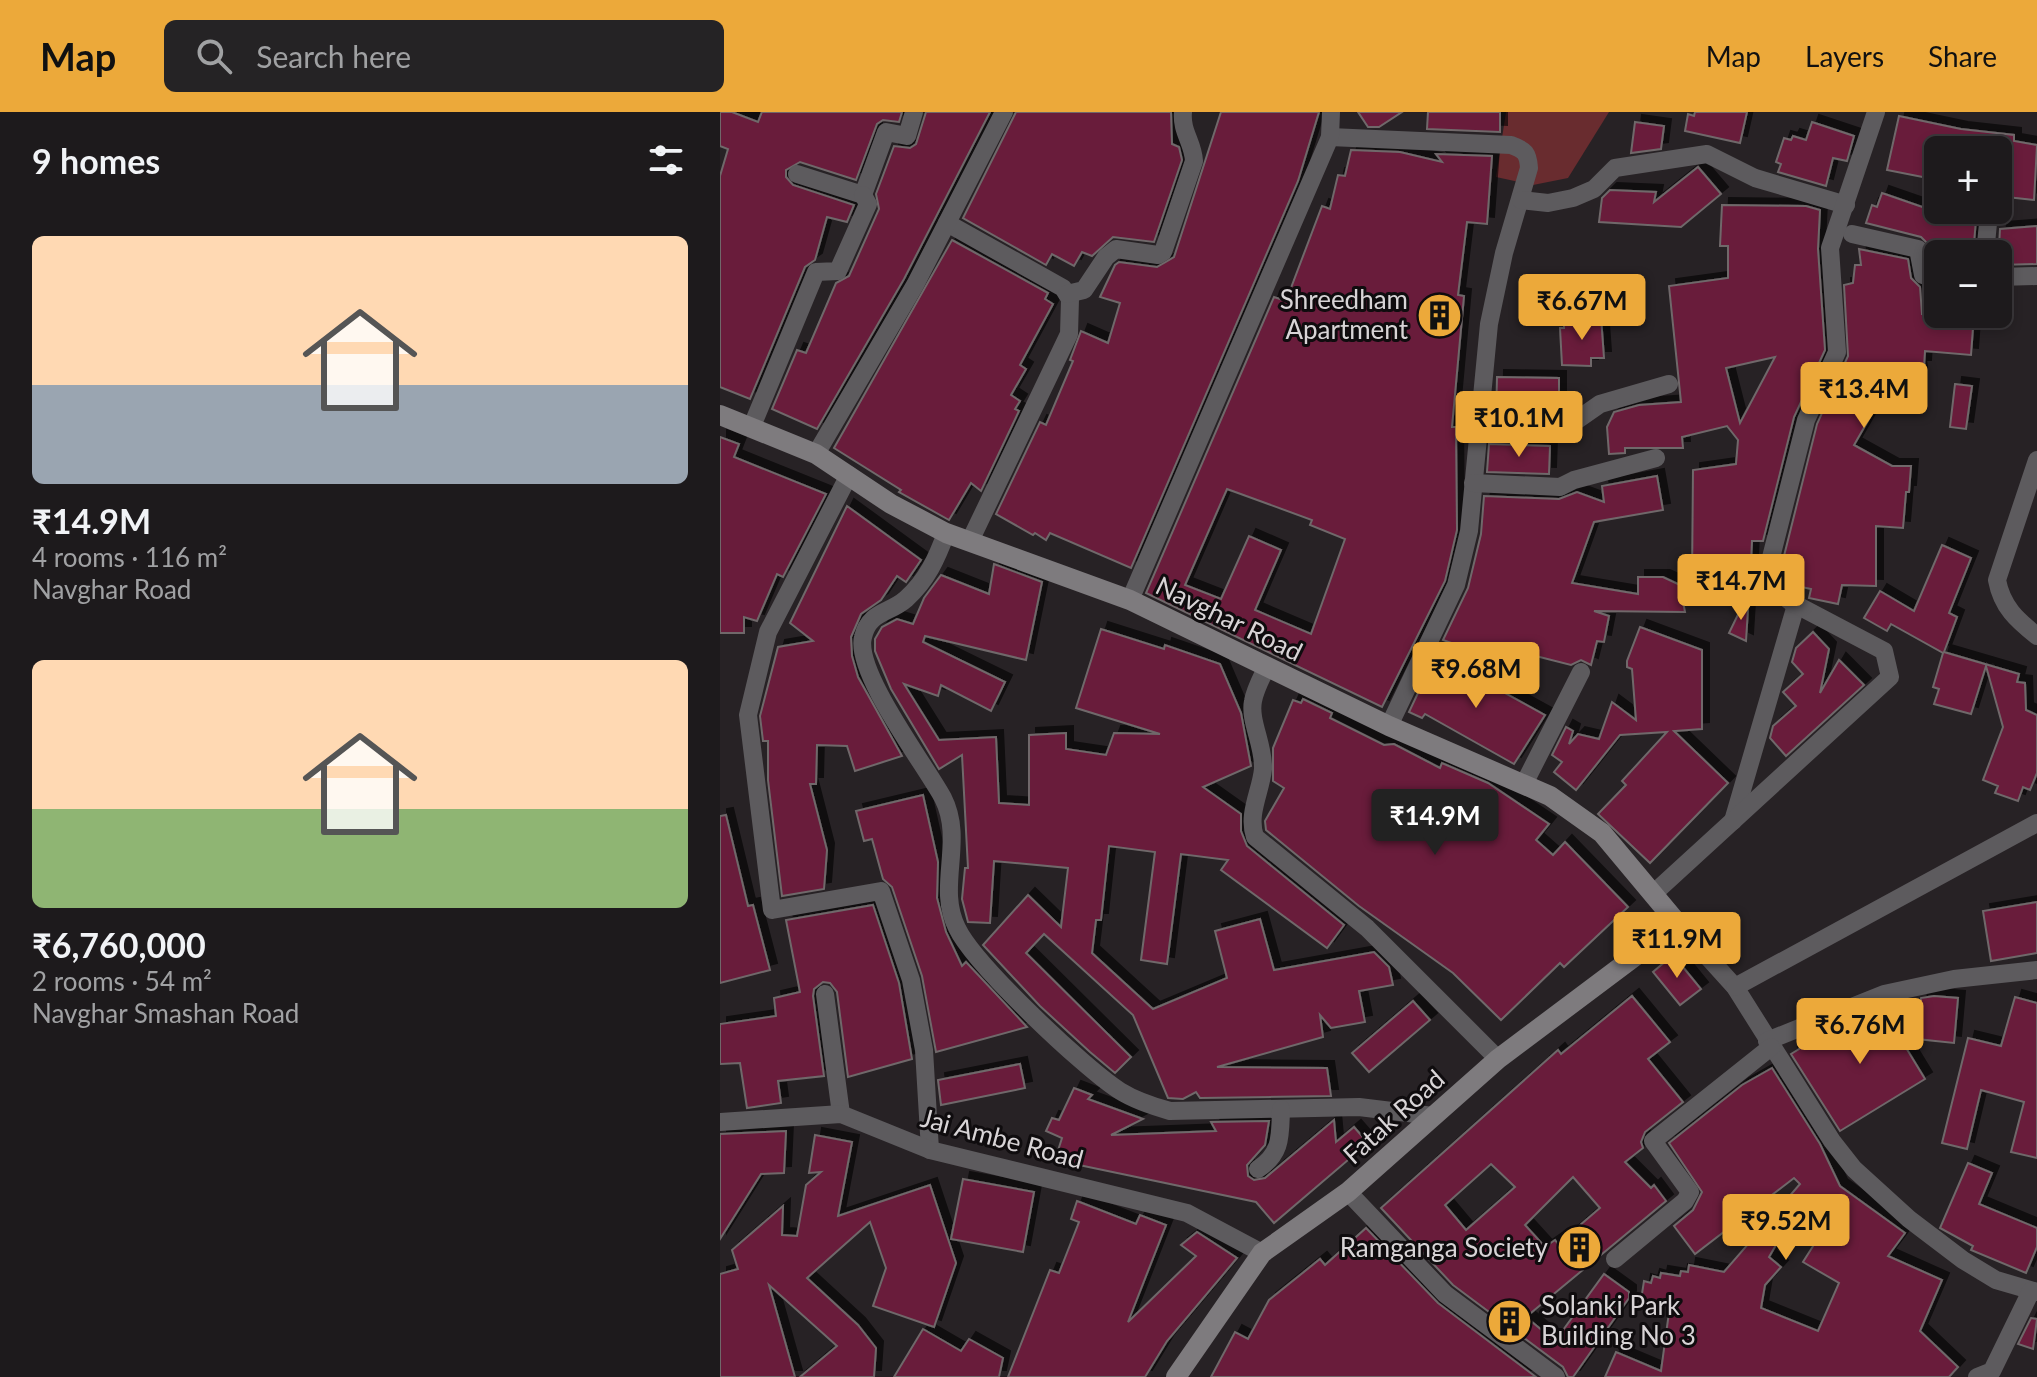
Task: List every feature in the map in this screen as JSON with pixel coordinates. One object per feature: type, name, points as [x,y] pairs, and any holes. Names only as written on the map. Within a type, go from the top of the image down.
[{"type":"main road","name":"Navghar Road","points":[[720,415],[816,454],[891,504],[946,533],[1130,600],[1389,726],[1550,796],[1602,833],[1678,924]]},
{"type":"main road","name":"Fatak Road","points":[[1176,1377],[1262,1253],[1348,1192],[1498,1059],[1678,924]]},
{"type":"street","points":[[863,195],[886,132],[907,136],[914,112]]},
{"type":"street","points":[[816,454],[837,424],[1004,112]]},
{"type":"street","points":[[1067,294],[1084,290],[1106,257],[1116,249],[1158,255],[1163,252],[1194,161],[1193,150],[1181,129],[1183,112]]},
{"type":"street","points":[[1130,600],[1330,137],[1331,112]]},
{"type":"street","points":[[1653,894],[1890,677],[1884,651],[1796,605],[1765,581],[1806,420],[1837,352],[1830,248],[1876,112]]},
{"type":"street","points":[[1330,137],[1511,145],[1523,149],[1528,156],[1521,200],[1504,253],[1489,324],[1469,531],[1456,585],[1389,726]]},
{"type":"street","points":[[1521,200],[1548,203],[1573,198],[1594,189],[1615,168],[1707,154],[1755,178],[1846,205]]},
{"type":"street","points":[[752,426],[816,272],[838,271],[868,204],[863,195],[797,174]]},
{"type":"street","points":[[947,223],[1063,288],[1071,316],[1069,334],[970,541]]},
{"type":"street","points":[[1852,234],[1918,249],[1924,275]]},
{"type":"street","points":[[2012,277],[2037,276]]},
{"type":"street","points":[[1478,432],[1557,434],[1600,404],[1669,384]]},
{"type":"street","points":[[1473,483],[1560,487],[1574,480],[1656,458]]},
{"type":"street","points":[[2037,460],[1997,580],[2000,598],[2015,619],[2037,636]]},
{"type":"street","points":[[849,475],[768,632],[748,715],[762,842],[772,910],[881,891],[911,980],[924,1050],[930,1150]]},
{"type":"street","points":[[946,533],[933,567],[904,601],[871,618],[862,639],[866,664],[952,820],[954,835],[948,895],[956,928],[979,958],[1041,1023],[1117,1089],[1143,1103],[1170,1111],[1359,1107],[1433,1116]]},
{"type":"street","points":[[1732,822],[1796,605]]},
{"type":"street","points":[[1267,666],[1252,701],[1252,715],[1263,745],[1263,771],[1252,816],[1255,837],[1367,928],[1498,1059]]},
{"type":"street","points":[[1524,784],[1581,672]]},
{"type":"street","points":[[1735,987],[2037,823]]},
{"type":"street","points":[[1678,924],[1735,987],[1832,1141],[1854,1169],[1909,1219],[1963,1260],[1996,1280],[2034,1292],[1992,1371],[1977,1377]]},
{"type":"street","points":[[1615,1259],[1685,1201],[1690,1192],[1653,1141],[1769,1044],[1884,994],[1954,979],[2037,970]]},
{"type":"street","points":[[825,994],[841,1114]]},
{"type":"street","points":[[1258,1169],[1274,1158],[1280,1145],[1281,1109]]},
{"type":"street","name":"Jai Ambe Road","points":[[720,1122],[841,1114],[930,1150],[1187,1213],[1262,1253]]},
{"type":"street","points":[[1348,1192],[1445,1294],[1556,1377]]},
{"type":"shaded area","points":[[1506,112],[1609,112],[1568,178],[1533,185],[1496,177]]},
{"type":"building","points":[[720,112],[732,112],[758,122],[762,112],[902,112],[899,122],[883,120],[877,124],[856,180],[800,162],[786,170],[786,177],[793,185],[854,205],[847,222],[827,217],[815,260],[805,267],[750,399],[720,387],[720,176],[728,149],[720,146]]},
{"type":"building","points":[[926,112],[990,112],[904,279],[817,429],[772,409],[797,350],[806,353],[836,283],[849,276],[879,209],[876,194],[894,146],[910,148],[916,144]]},
{"type":"building","points":[[1016,112],[1171,112],[1172,144],[1179,147],[1182,160],[1154,242],[1113,237],[1092,256],[1082,252],[1074,266],[1052,254],[1046,265],[963,218]]},
{"type":"building","points":[[1221,112],[1319,112],[1298,181],[1131,568],[1050,533],[1046,540],[1035,533],[1033,535],[996,514],[1040,422],[1046,425],[1073,361],[1070,360],[1081,331],[1108,343],[1120,303],[1100,297],[1115,265],[1119,262],[1157,267],[1174,257]]},
{"type":"building","points":[[1358,112],[1402,112],[1379,127],[1368,127]]},
{"type":"building","points":[[1428,112],[1500,112],[1500,132],[1427,129]]},
{"type":"building","points":[[1695,112],[1747,112],[1740,143],[1685,131],[1688,114],[1694,116]]},
{"type":"building","points":[[1899,116],[1961,129],[2014,135],[2014,141],[2037,145],[2034,200],[2012,198],[2012,136],[1924,136],[1924,177],[1887,170]]},
{"type":"building","points":[[1635,122],[1664,126],[1661,149],[1631,153]]},
{"type":"building","points":[[1812,122],[1854,136],[1847,161],[1833,158],[1826,186],[1778,172],[1781,164],[1776,162],[1784,138],[1791,140],[1793,136],[1806,140]]},
{"type":"building","points":[[1351,150],[1400,152],[1442,162],[1436,154],[1492,156],[1487,224],[1467,222],[1458,295],[1464,296],[1452,427],[1456,427],[1457,530],[1445,581],[1382,707],[1146,593],[1274,297],[1286,301],[1322,206],[1330,209],[1338,175],[1345,176]],"holes":[[[1227,489],[1312,520],[1310,525],[1345,539],[1311,634],[1255,610],[1281,550],[1249,536],[1221,599],[1185,585]]]},
{"type":"building","points":[[1698,167],[1721,194],[1681,227],[1599,222],[1602,198],[1610,190],[1656,192],[1654,202]]},
{"type":"building","points":[[1882,193],[1924,208],[1924,224],[1976,224],[1974,240],[1924,240],[1866,223],[1872,205],[1877,207]]},
{"type":"building","points":[[1722,205],[1806,206],[1820,210],[1818,249],[1825,350],[1794,417],[1763,541],[1752,541],[1750,584],[1692,580],[1693,470],[1736,464],[1738,440],[1727,426],[1682,437],[1683,448],[1625,448],[1625,453],[1609,454],[1607,427],[1614,412],[1639,405],[1681,402],[1669,286],[1728,278],[1728,246],[1720,246]],"holes":[[[1775,357],[1740,423],[1726,368]]]},
{"type":"building","points":[[2037,226],[2037,264],[2012,265],[2012,240],[1999,240],[2000,229]]},
{"type":"building","points":[[952,240],[1048,293],[1045,299],[1053,304],[1020,365],[1026,369],[1011,395],[1020,401],[1015,409],[1019,411],[981,491],[971,483],[949,520],[899,492],[901,490],[834,448]]},
{"type":"building","points":[[1859,249],[1908,259],[1911,278],[1920,287],[1924,328],[1973,328],[1971,355],[1925,351],[1924,367],[1919,367],[1920,374],[1915,374],[1916,390],[1885,391],[1854,445],[1892,466],[1911,466],[1909,492],[1906,492],[1903,528],[1876,526],[1876,586],[1842,585],[1838,604],[1809,598],[1811,589],[1788,584],[1779,576],[1817,424],[1848,356],[1844,285],[1853,283],[1855,265],[1861,265]]},
{"type":"building","points":[[1582,316],[1601,317],[1604,358],[1591,358],[1591,366],[1562,365],[1560,328],[1564,328],[1564,323],[1582,323]]},
{"type":"building","points":[[1497,377],[1559,378],[1559,418],[1553,422],[1496,420]]},
{"type":"building","points":[[1955,384],[1972,386],[1966,429],[1950,427]]},
{"type":"building","points":[[720,437],[739,444],[734,457],[826,494],[783,577],[777,574],[757,621],[744,617],[744,633],[720,633]]},
{"type":"building","points":[[1489,444],[1550,446],[1549,474],[1487,472]]},
{"type":"building","points":[[1657,476],[1663,510],[1594,522],[1572,583],[1638,594],[1638,577],[1663,577],[1680,585],[1685,612],[1594,611],[1609,616],[1604,642],[1597,641],[1591,665],[1581,660],[1571,665],[1520,652],[1515,666],[1443,640],[1468,588],[1481,534],[1484,496],[1559,499],[1577,492],[1604,502],[1602,486]]},
{"type":"building","points":[[847,506],[921,560],[906,582],[897,576],[881,600],[861,614],[851,637],[858,677],[902,756],[855,771],[847,746],[817,745],[816,784],[810,784],[827,850],[824,889],[782,896],[768,780],[768,741],[763,741],[760,716],[778,647],[813,641],[790,623]]},
{"type":"building","points":[[1942,545],[1971,558],[1949,613],[1957,617],[1944,652],[2019,674],[2017,682],[2025,683],[2026,710],[2037,715],[2037,773],[2030,790],[2023,787],[2018,801],[1995,793],[1998,786],[1983,780],[2003,727],[1986,666],[1971,714],[1934,704],[1939,689],[1933,687],[1943,653],[1891,624],[1887,631],[1864,618],[1880,591],[1914,611]]},
{"type":"building","points":[[994,564],[1042,582],[1026,660],[925,636],[923,642],[1005,682],[991,711],[941,685],[938,696],[904,684],[939,740],[996,737],[999,803],[1029,805],[1029,735],[1066,733],[1066,749],[1106,755],[1114,733],[1160,734],[1076,708],[1101,629],[1164,649],[1165,645],[1220,664],[1241,713],[1251,766],[1203,787],[1241,814],[1241,831],[1247,846],[1344,925],[1327,948],[1221,870],[1228,860],[1181,854],[1167,964],[1141,960],[1155,852],[1109,846],[1101,920],[1096,920],[1092,953],[1153,1009],[1227,978],[1215,931],[1260,919],[1274,970],[1374,952],[1389,967],[1393,985],[1359,991],[1365,1022],[1331,1028],[1320,1015],[1323,1037],[1217,1067],[1327,1068],[1331,1096],[1200,1098],[1196,1092],[1183,1099],[1168,1098],[1133,1015],[1044,934],[1026,953],[1131,1057],[1115,1073],[1090,1052],[1040,1006],[983,945],[1028,895],[1061,927],[1068,868],[994,861],[990,923],[968,922],[962,899],[965,868],[968,868],[962,755],[939,769],[891,689],[875,651],[875,639],[882,627],[897,619],[913,624],[924,598],[941,575],[989,594]]},
{"type":"building","points":[[1749,592],[1746,641],[1729,633]]},
{"type":"building","points":[[1640,627],[1702,650],[1702,729],[1674,731],[1728,783],[1650,863],[1598,814],[1626,785],[1622,781],[1667,732],[1620,735],[1576,790],[1554,772],[1562,762],[1552,755],[1566,727],[1573,731],[1569,744],[1578,734],[1599,739],[1612,702],[1636,720],[1632,669],[1627,667],[1627,661]]},
{"type":"building","points":[[1813,632],[1829,649],[1820,693],[1839,660],[1864,685],[1786,756],[1770,738],[1773,726],[1796,706],[1783,692],[1803,674],[1792,662],[1796,648]]},
{"type":"building","points":[[1436,655],[1545,715],[1514,764],[1425,714],[1422,718],[1409,712]]},
{"type":"building","points":[[1303,699],[1332,713],[1330,718],[1384,745],[1394,744],[1440,768],[1442,763],[1488,783],[1549,824],[1536,840],[1553,855],[1565,842],[1628,907],[1564,967],[1560,963],[1501,1020],[1453,973],[1359,906],[1266,830],[1265,821],[1284,788],[1273,781],[1273,748],[1293,700],[1301,703]]},
{"type":"building","points":[[923,795],[938,862],[937,898],[946,932],[962,966],[966,962],[1027,1027],[936,1052],[922,976],[892,887],[883,879],[872,839],[864,841],[856,811]]},
{"type":"building","points":[[726,815],[748,906],[753,905],[770,970],[720,983],[720,816]]},
{"type":"building","points":[[2037,902],[2037,953],[1991,961],[1983,911]]},
{"type":"building","points":[[873,905],[899,983],[912,1059],[848,1077],[837,992],[830,983],[823,982],[814,989],[813,996],[824,1076],[778,1081],[781,1103],[747,1108],[740,1063],[720,1064],[720,1024],[776,1016],[774,998],[800,992],[786,920]]},
{"type":"building","points":[[1673,955],[1701,989],[1680,1005],[1653,972]]},
{"type":"building","points":[[1632,996],[1670,1042],[1648,1059],[1683,1102],[1645,1132],[1641,1142],[1643,1148],[1625,1162],[1651,1188],[1654,1185],[1666,1201],[1526,1317],[1555,1341],[1604,1274],[1629,1292],[1629,1298],[1573,1377],[1568,1377],[1563,1367],[1453,1285],[1381,1208],[1558,1050],[1561,1054]],"holes":[[[1491,1164],[1515,1187],[1466,1230],[1445,1205]],[[1573,1177],[1600,1208],[1558,1244],[1555,1240],[1545,1247],[1525,1225]]]},
{"type":"building","points":[[2015,997],[2037,1003],[2037,1158],[2011,1152],[2024,1102],[1981,1090],[1967,1149],[1942,1143],[1968,1038],[2001,1046]]},
{"type":"building","points":[[1921,998],[1958,998],[1954,1043],[1917,1039]]},
{"type":"building","points":[[1413,1001],[1430,1020],[1369,1072],[1352,1053]]},
{"type":"building","points":[[1892,1005],[1913,1039],[1900,1038],[1925,1079],[1840,1131],[1791,1054],[1837,1026]]},
{"type":"building","points":[[1020,1064],[1025,1088],[941,1105],[938,1080]]},
{"type":"building","points":[[1772,1068],[1820,1144],[1840,1186],[1905,1233],[1888,1256],[1942,1280],[1920,1331],[1958,1367],[1949,1377],[1605,1377],[1616,1352],[1661,1371],[1670,1305],[1641,1300],[1644,1281],[1651,1283],[1653,1276],[1660,1278],[1661,1273],[1680,1276],[1681,1271],[1688,1272],[1689,1265],[1724,1272],[1800,1184],[1794,1178],[1695,1254],[1674,1226],[1693,1210],[1702,1192],[1669,1143],[1742,1085]],"holes":[[[1818,1197],[1829,1221],[1803,1262],[1839,1283],[1818,1331],[1761,1308],[1765,1285],[1781,1267],[1769,1257],[1798,1207]]]},
{"type":"building","points":[[1074,1088],[1092,1095],[1088,1099],[1143,1119],[1111,1135],[1216,1131],[1211,1122],[1269,1121],[1265,1145],[1247,1165],[1248,1176],[1254,1180],[1265,1178],[1334,1120],[1336,1142],[1354,1127],[1368,1143],[1274,1223],[1256,1202],[1055,1160],[1062,1138],[1046,1131],[1052,1118],[1059,1120]]},
{"type":"building","points":[[786,1131],[784,1173],[761,1174],[720,1239],[720,1134]]},
{"type":"building","points":[[815,1135],[852,1142],[838,1216],[930,1185],[956,1263],[934,1327],[873,1306],[886,1268],[870,1222],[807,1278],[858,1325],[876,1348],[874,1377],[800,1377],[837,1346],[769,1285],[795,1377],[720,1377],[720,1274],[738,1269],[732,1250],[783,1206],[782,1235],[797,1236],[806,1185],[821,1172],[809,1173]]},
{"type":"building","points":[[1968,1163],[1992,1173],[1979,1204],[2037,1228],[2037,1247],[2026,1273],[1971,1250],[1973,1246],[1940,1228]]},
{"type":"building","points":[[963,1179],[1034,1192],[1023,1252],[951,1239]]},
{"type":"building","points":[[1077,1201],[1136,1224],[1140,1215],[1166,1225],[1128,1322],[1196,1256],[1181,1245],[1197,1232],[1237,1258],[1167,1341],[1145,1377],[1008,1377],[1050,1270],[1059,1273],[1079,1222],[1071,1219]]},
{"type":"building","points":[[1366,1228],[1438,1303],[1536,1377],[1211,1377],[1235,1332],[1248,1339],[1269,1300],[1320,1259],[1325,1265]]},
{"type":"building","points":[[2031,1318],[2037,1319],[2033,1349],[2018,1344]]},
{"type":"building","points":[[923,1329],[961,1351],[969,1339],[1003,1358],[999,1377],[894,1377]]},
{"type":"place","name":"Shreedham Apartment","points":[[1439,315]]},
{"type":"place","name":"Ramganga Society","points":[[1579,1248]]},
{"type":"place","name":"Solanki Park Building No 3","points":[[1510,1321]]}]
